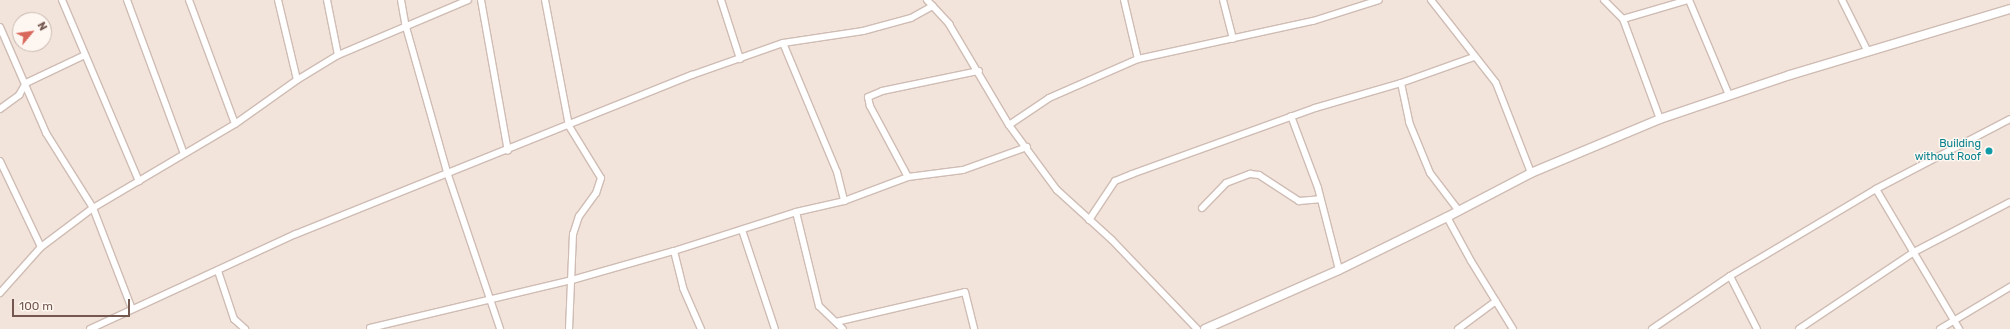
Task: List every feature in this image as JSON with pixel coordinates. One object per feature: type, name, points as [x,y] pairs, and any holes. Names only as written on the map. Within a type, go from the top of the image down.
[{"type":"street","points":[[62,0],[139,181]]},
{"type":"street","points":[[127,0],[184,154]]},
{"type":"street","points":[[189,0],[235,124]]},
{"type":"street","points":[[278,0],[297,80]]},
{"type":"street","points":[[327,0],[338,55]]},
{"type":"street","points":[[401,0],[406,26],[448,174],[500,329]]},
{"type":"street","points":[[0,293],[41,247],[93,208],[235,124],[297,80],[338,55],[468,0]]},
{"type":"street","points":[[482,0],[508,151]]},
{"type":"street","points":[[545,0],[569,126],[601,178],[596,193],[576,224],[569,329]]},
{"type":"street","points":[[721,0],[740,59]]},
{"type":"street","points":[[927,0],[949,24],[979,71],[1009,125],[1027,147],[1057,190],[1078,212],[1089,220],[1197,329]]},
{"type":"street","points":[[1124,0],[1138,59]]},
{"type":"street","points":[[1223,0],[1233,39]]},
{"type":"street","points":[[1009,125],[1049,98],[1138,59],[1313,21],[1379,0]]},
{"type":"street","points":[[1431,0],[1474,57],[1496,83],[1531,173]]},
{"type":"street","points":[[1604,0],[1623,19],[1660,119]]},
{"type":"street","points":[[1623,19],[1689,0],[1729,95]]},
{"type":"street","points":[[1842,0],[1868,52]]},
{"type":"street","points":[[90,329],[296,234],[508,151],[692,75],[783,43],[863,31],[911,18],[933,6]]},
{"type":"street","points":[[1205,329],[1339,270],[1459,211],[1531,173],[1660,119],[1729,95],[2010,9]]},
{"type":"street","points":[[0,27],[26,83],[46,133],[93,208],[132,309]]},
{"type":"street","points":[[783,43],[838,172],[844,201]]},
{"type":"street","points":[[0,109],[19,95],[26,83],[85,55]]},
{"type":"street","points":[[1089,220],[1115,181],[1291,116],[1401,83],[1474,57]]},
{"type":"street","points":[[908,177],[870,106],[868,97],[882,91],[979,71]]},
{"type":"street","points":[[1401,83],[1409,122],[1430,173],[1459,211]]},
{"type":"street","points":[[1291,116],[1320,199],[1339,270]]},
{"type":"street","points":[[1652,329],[1730,276],[1876,189],[2010,119]]},
{"type":"street","points":[[370,328],[490,301],[572,280],[674,251],[796,212],[844,201],[908,177],[963,170],[1027,147]]},
{"type":"street","points":[[0,161],[41,247]]},
{"type":"street","points":[[1202,208],[1226,183],[1250,174],[1259,174],[1299,201],[1320,199]]},
{"type":"street","points":[[1876,189],[1959,329]]},
{"type":"street","points":[[1800,329],[1914,252],[2010,202]]},
{"type":"street","points":[[796,212],[819,306],[843,329]]},
{"type":"street","points":[[1447,217],[1513,329]]},
{"type":"street","points":[[742,230],[775,329]]},
{"type":"street","points":[[674,251],[683,288],[701,329]]},
{"type":"street","points":[[218,271],[234,319],[245,329]]},
{"type":"street","points":[[1730,276],[1757,329]]},
{"type":"street","points":[[1940,329],[2010,287]]},
{"type":"street","points":[[836,322],[965,292],[974,329]]},
{"type":"street","points":[[1458,329],[1496,301]]},
{"type":"shaded area","points":[[0,0],[2010,0],[2010,329],[0,329]]},
{"type":"place","name":"Building without Roof","points":[[1989,151]]}]
